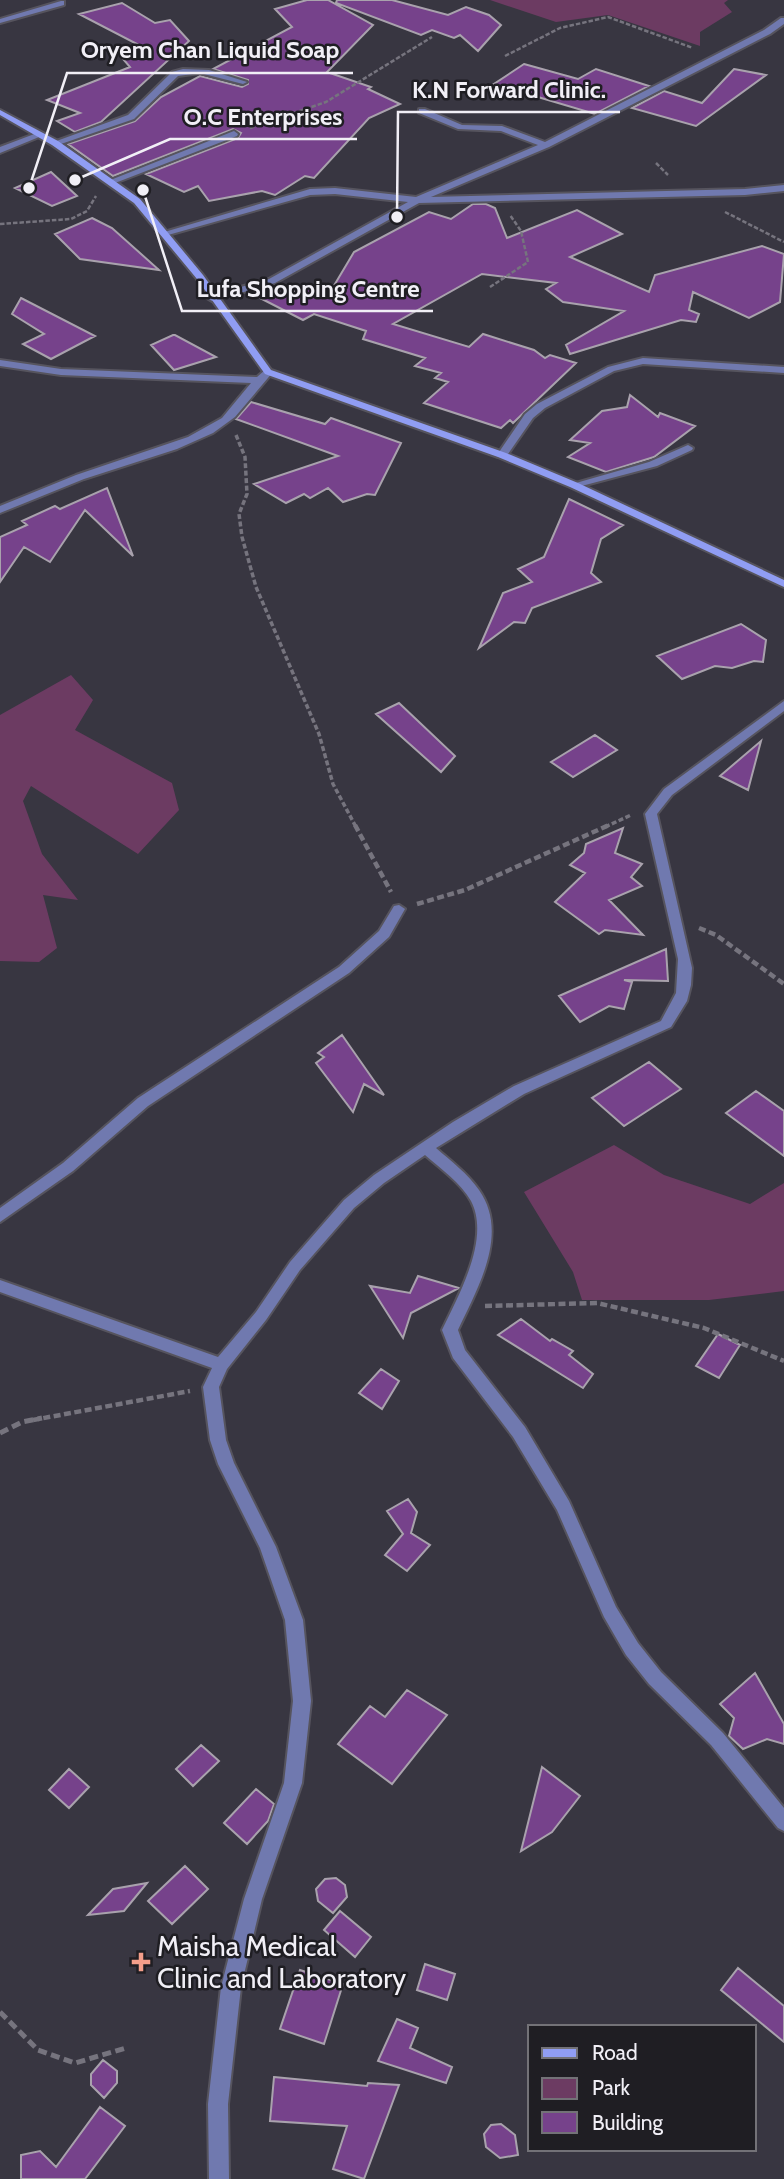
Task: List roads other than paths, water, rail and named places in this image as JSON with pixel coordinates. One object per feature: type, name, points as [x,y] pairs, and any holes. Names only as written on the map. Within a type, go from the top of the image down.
[{"type":"street","points":[[0,21],[61,3]]},
{"type":"street","points":[[212,298],[272,281],[417,200],[546,145],[784,20]]},
{"type":"street","points":[[55,143],[131,117],[175,74],[183,71],[195,70],[243,82]]},
{"type":"street","points":[[422,111],[461,127],[502,129],[546,145]]},
{"type":"street","points":[[0,112],[55,143],[137,201],[165,233],[268,372],[502,455],[574,485],[784,584]]},
{"type":"street","points":[[112,181],[234,134]]},
{"type":"street","points":[[0,149],[40,135]]},
{"type":"street","points":[[165,233],[310,192],[335,191],[417,200],[745,192],[784,188]]},
{"type":"street","points":[[502,455],[529,416],[541,406],[620,366],[643,361],[784,370]]},
{"type":"street","points":[[0,363],[61,372],[257,380]]},
{"type":"street","points":[[0,510],[79,478],[176,446],[229,418],[257,380],[268,372]]},
{"type":"street","points":[[574,485],[653,464],[688,448]]},
{"type":"street","points":[[219,2179],[218,2104],[231,1987],[253,1899],[293,1783],[302,1701],[294,1620],[268,1547],[226,1464],[218,1440],[211,1387],[221,1365],[261,1316],[295,1266],[349,1204],[379,1179],[519,1090],[666,1024],[677,1010],[688,982],[651,814],[656,804],[784,705]]},
{"type":"street","points":[[0,1216],[68,1167],[144,1102],[344,970],[384,934],[399,909]]},
{"type":"street","points":[[426,1148],[479,1202],[485,1230],[476,1271],[450,1329],[458,1353],[519,1433],[557,1495],[596,1576],[610,1612],[632,1649],[655,1678],[717,1739],[784,1822]]},
{"type":"street","points":[[0,1286],[221,1365]]},
{"type":"place","name":"O.C Enterprises","points":[[75,180]]},
{"type":"place","name":"Oryem Chan Liquid Soap","points":[[29,188]]},
{"type":"place","name":"Lufa Shopping Centre","points":[[143,190]]},
{"type":"place","name":"K.N Forward Clinic.","points":[[397,217]]},
{"type":"place","name":"Maisha Medical Clinic and Laboratory","points":[[141,1962]]}]
